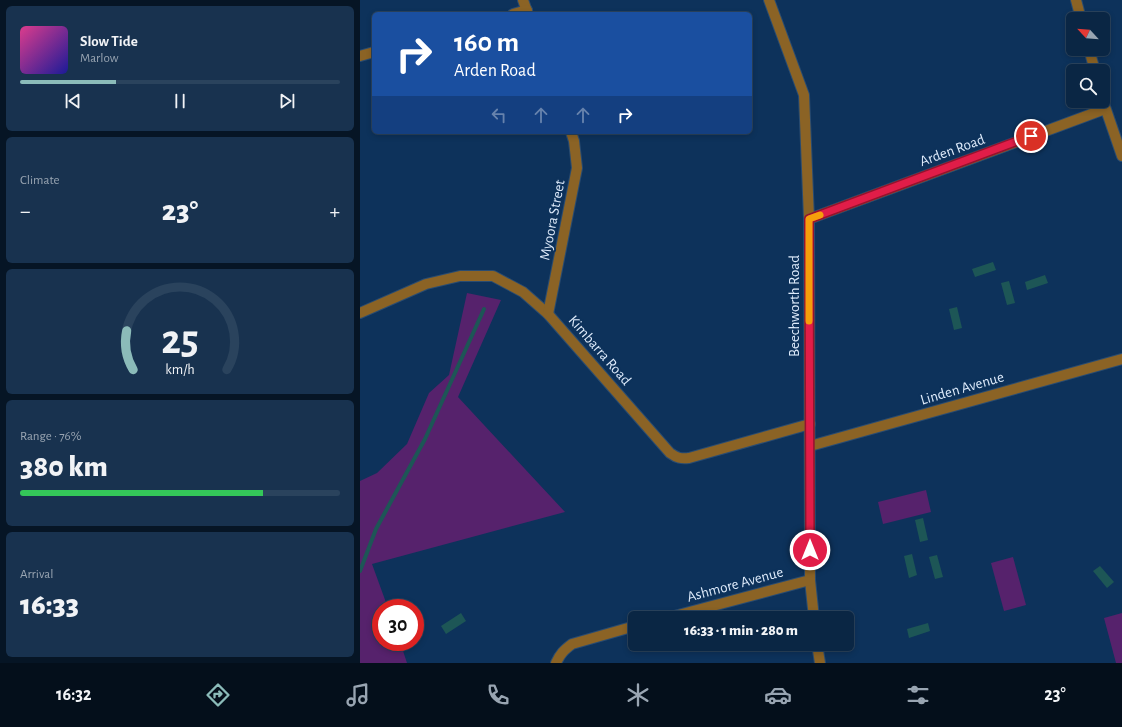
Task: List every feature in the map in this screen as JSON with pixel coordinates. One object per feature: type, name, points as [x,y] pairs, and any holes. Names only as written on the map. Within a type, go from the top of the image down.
[{"type":"street","points":[[523,0],[528,12]]},
{"type":"street","name":"Beechworth Road","points":[[769,0],[804,95],[809,219],[810,580],[813,611]]},
{"type":"street","points":[[1076,0],[1079,12]]},
{"type":"street","points":[[360,56],[372,53]]},
{"type":"street","name":"Arden Road","points":[[809,219],[1096,108]]},
{"type":"street","points":[[1105,108],[1122,156]]},
{"type":"street","name":"Myoora Street","points":[[548,314],[577,168],[574,141],[572,134]]},
{"type":"street","name":"Kimbarra Road","points":[[360,313],[426,284],[460,276],[493,276],[523,292],[548,314],[670,453],[676,457],[682,459],[689,458],[810,424]]},
{"type":"street","name":"Linden Avenue","points":[[810,446],[1122,359]]},
{"type":"street","name":"Ashmore Avenue","points":[[693,611],[810,580]]},
{"type":"street","points":[[556,663],[558,657],[572,644],[628,628]]},
{"type":"street","points":[[818,651],[820,663]]},
{"type":"shaded area","points":[[993,262],[996,270],[975,277],[972,269]]},
{"type":"shaded area","points":[[1045,275],[1048,283],[1027,290],[1025,282]]},
{"type":"shaded area","points":[[1009,281],[1015,303],[1007,305],[1001,283]]},
{"type":"shaded area","points":[[467,293],[501,300],[458,397],[565,512],[372,564],[385,599],[372,599],[372,651],[403,651],[407,663],[360,663],[360,481],[377,473],[407,444],[429,393],[449,375]]},
{"type":"shaded area","points":[[957,307],[962,328],[954,330],[949,309]]},
{"type":"shaded area","points":[[926,490],[931,512],[883,524],[878,502]]},
{"type":"shaded area","points":[[923,518],[928,540],[920,542],[915,520]]},
{"type":"shaded area","points":[[912,554],[917,575],[909,578],[904,556]]},
{"type":"shaded area","points":[[937,555],[943,577],[935,579],[929,557]]},
{"type":"shaded area","points":[[1013,557],[1026,605],[1004,611],[991,563]]},
{"type":"shaded area","points":[[1100,566],[1114,582],[1107,588],[1093,571]]},
{"type":"shaded area","points":[[461,613],[466,621],[446,634],[441,626]]},
{"type":"shaded area","points":[[1122,613],[1122,663],[1116,663],[1104,618]]},
{"type":"shaded area","points":[[928,623],[930,631],[909,638],[907,629]]},
{"type":"waterway","points":[[360,571],[376,529],[425,439],[484,309]]},
{"type":"slow traffic","points":[[809,321],[809,219],[820,215]]},
{"type":"route","points":[[810,550],[809,219],[1031,136]]}]
